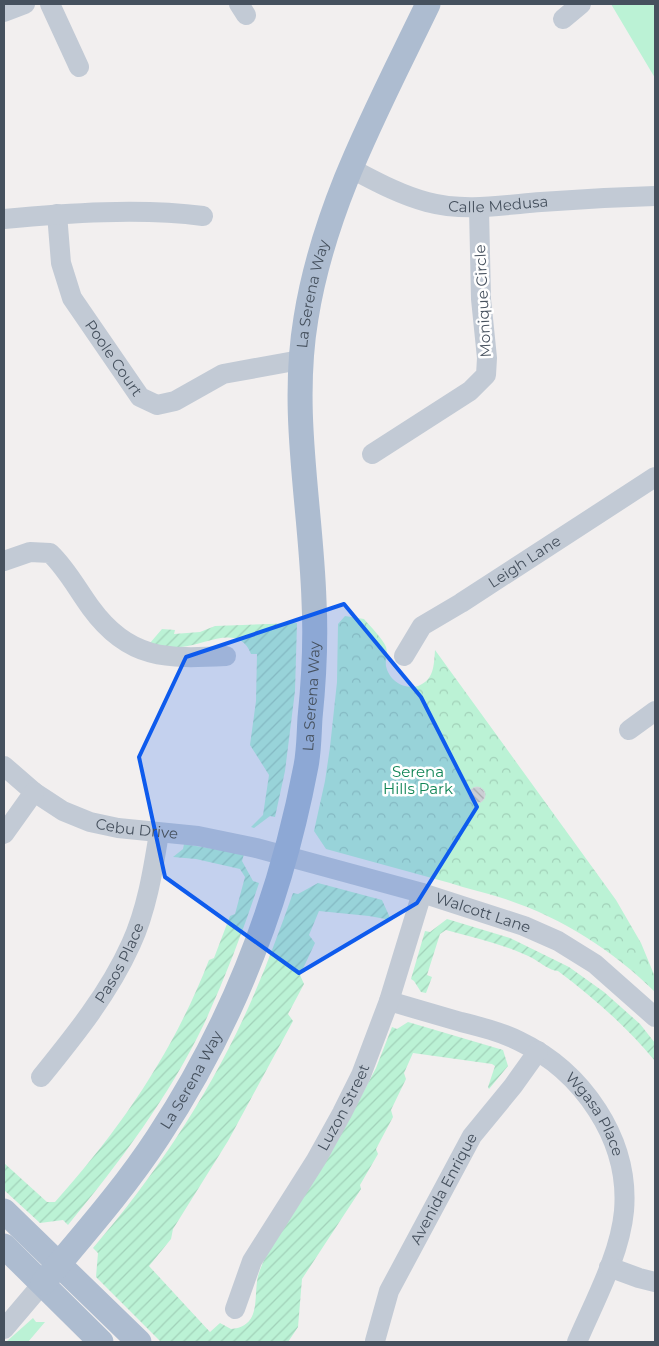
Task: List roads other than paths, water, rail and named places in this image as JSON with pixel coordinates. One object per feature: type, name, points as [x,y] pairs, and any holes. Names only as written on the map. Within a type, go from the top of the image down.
[{"type":"main road","name":"La Serena Way","points":[[43,1283],[127,1181],[160,1135],[189,1087],[222,1025],[252,960],[286,857],[307,763],[313,684],[314,602],[300,436],[300,360],[306,316],[318,260],[332,213],[350,168],[428,4]]},
{"type":"main road","points":[[4,1211],[139,1342]]},
{"type":"main road","points":[[4,1246],[101,1342]]},
{"type":"street","points":[[4,12],[25,4]]},
{"type":"street","points":[[50,4],[79,67]]},
{"type":"street","points":[[563,19],[582,4]]},
{"type":"street","name":"Calle Medusa","points":[[350,168],[388,188],[428,202],[453,206],[479,208],[593,198],[655,196]]},
{"type":"street","name":"Monique Circle","points":[[372,454],[470,391],[486,374],[487,358],[480,299],[479,208]]},
{"type":"street","points":[[4,219],[57,214],[173,212],[202,216]]},
{"type":"street","name":"Poole Court","points":[[57,214],[61,263],[72,298],[140,397],[157,405],[175,402],[223,374],[300,360]]},
{"type":"street","name":"Leigh Lane","points":[[404,656],[422,626],[461,603],[655,477]]},
{"type":"street","points":[[4,561],[30,552],[50,553],[62,564],[91,608],[111,633],[136,648],[160,656],[188,658],[226,656]]},
{"type":"street","points":[[630,730],[655,711]]},
{"type":"street","name":"Cebu Drive","points":[[4,766],[34,792],[63,811],[90,822],[118,828],[198,836],[286,857]]},
{"type":"street","points":[[4,834],[34,792]]},
{"type":"street","name":"Pasos Place","points":[[41,1077],[96,1006],[132,943],[144,908],[160,833]]},
{"type":"street","name":"Walcott Lane","points":[[286,857],[422,893],[524,926],[558,941],[595,964],[655,1018]]},
{"type":"street","name":"Luzon Street","points":[[235,1309],[252,1261],[316,1160],[361,1075],[388,1001],[422,893]]},
{"type":"street","name":"Wgasa Place","points":[[388,1001],[490,1030],[517,1040],[538,1051],[570,1078],[596,1108],[610,1133],[618,1155],[622,1177],[624,1210],[619,1235],[609,1266],[577,1342]]},
{"type":"street","name":"Avenida Enrique","points":[[375,1341],[389,1291],[472,1136],[513,1086],[538,1051]]},
{"type":"street","points":[[609,1266],[655,1282]]},
{"type":"street","name":"La Serena Way","points":[[4,1329],[43,1283]]},
{"type":"park label","name":"Serena Hills Park","points":[[418,780]]}]
